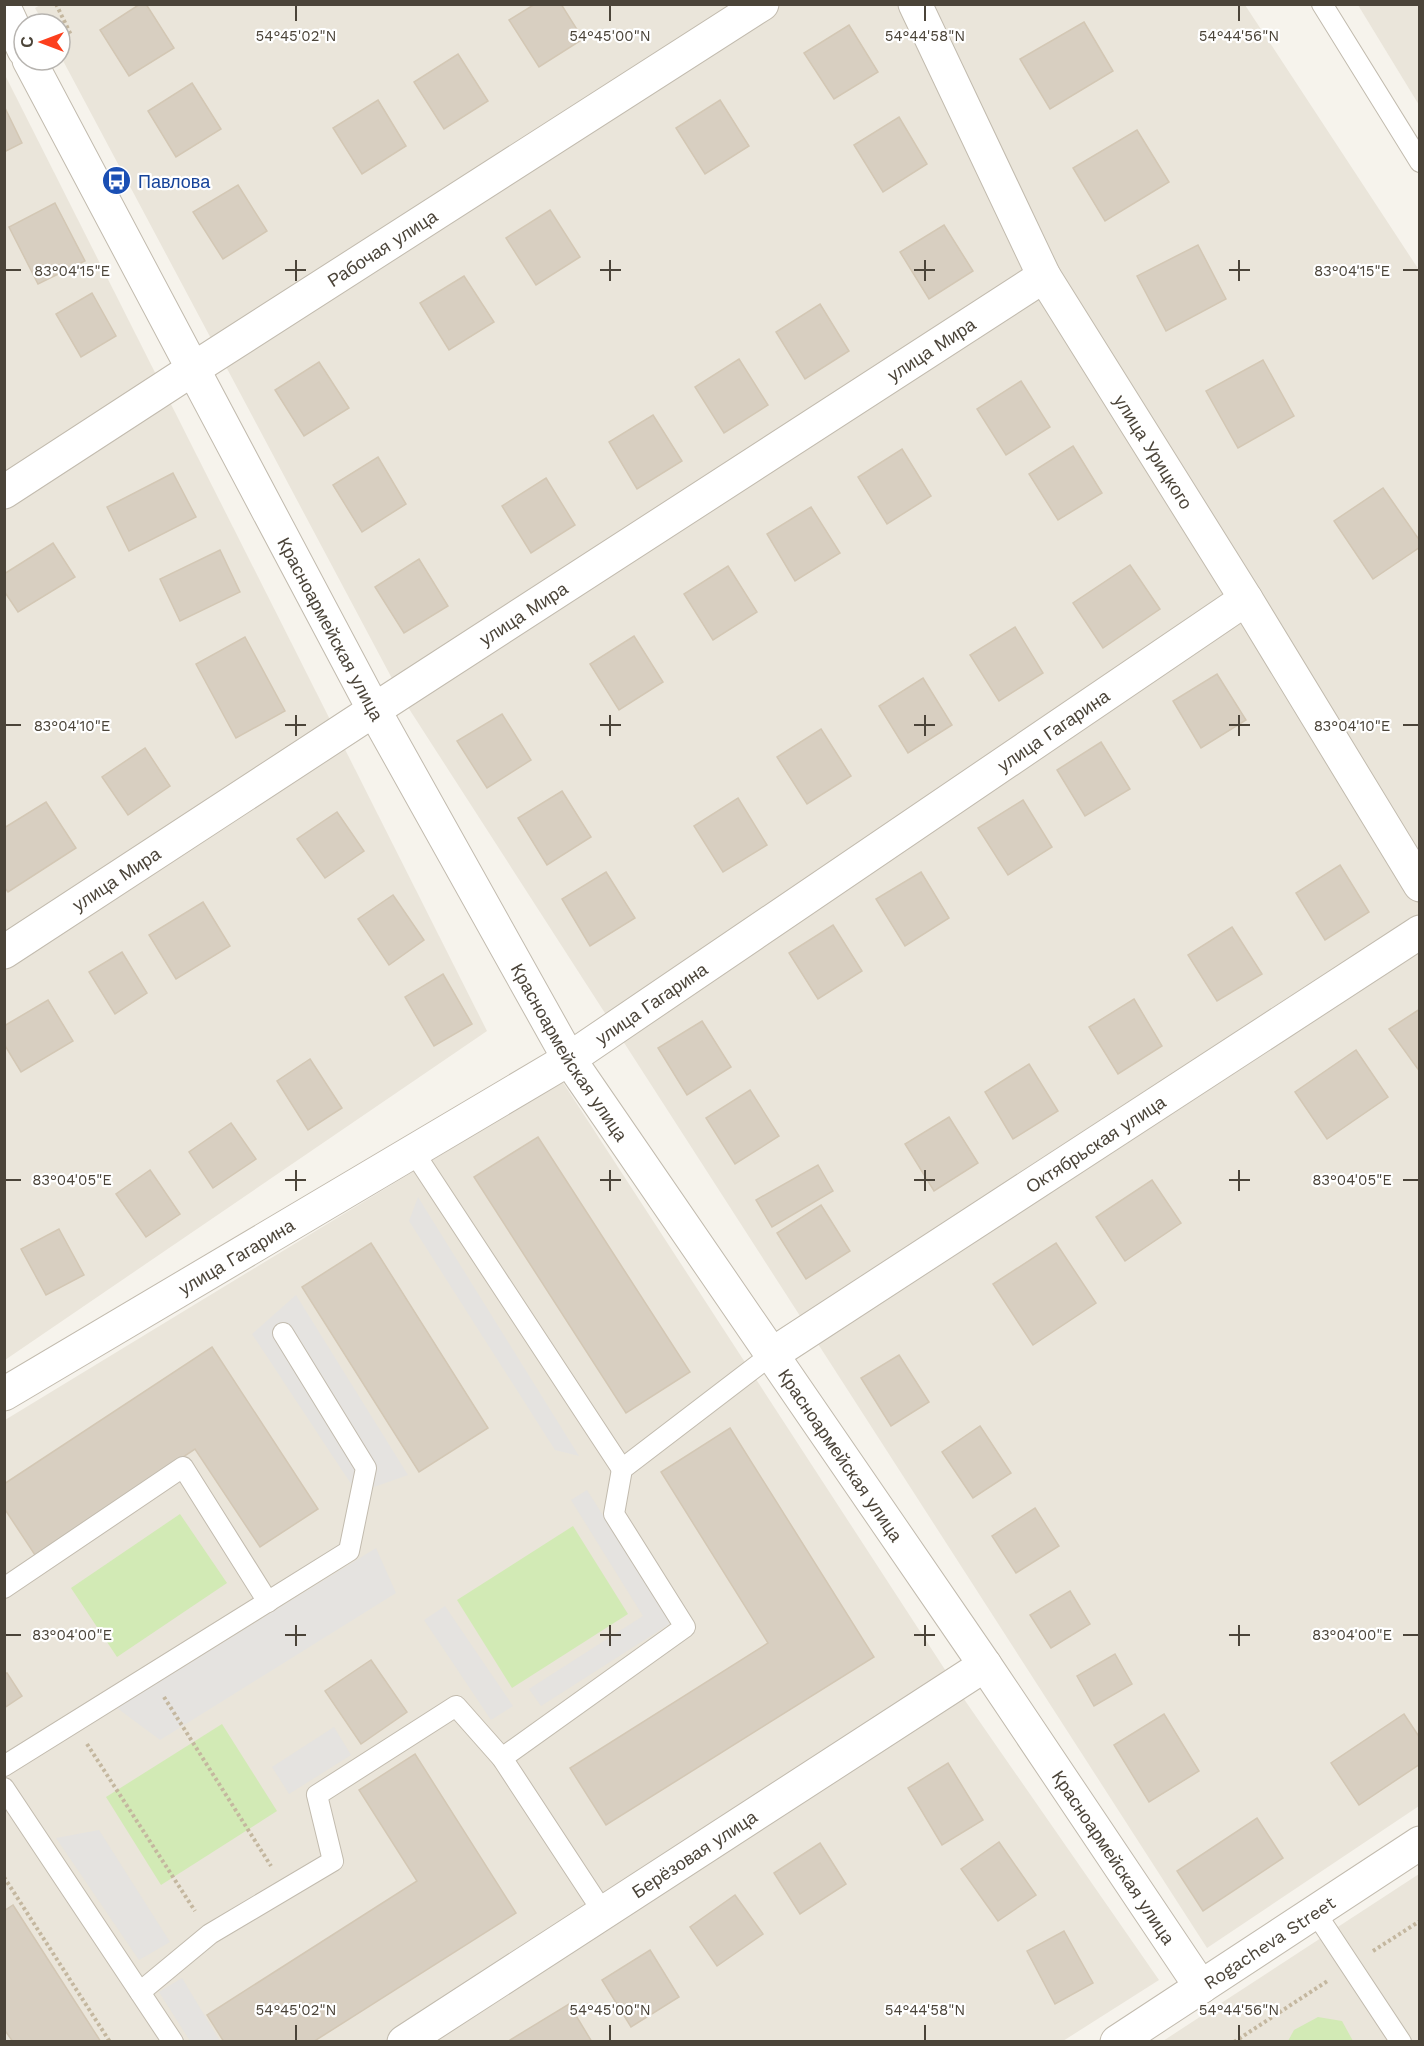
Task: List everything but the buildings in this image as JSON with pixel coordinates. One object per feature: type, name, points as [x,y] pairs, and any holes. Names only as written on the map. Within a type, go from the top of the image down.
[{"type":"street","name":"Рабочая улица","points":[[4,492],[762,4]]},
{"type":"street","name":"улица Урицкого","points":[[915,4],[1044,276],[1246,599],[1419,885]]},
{"type":"street","name":"Красноармейская улица","points":[[35,72],[374,710],[570,1059],[985,1665],[1202,1987]]},
{"type":"street","name":"улица Мира","points":[[4,952],[1044,276]]},
{"type":"street","name":"улица Гагарина","points":[[4,1394],[570,1059],[1246,599]]},
{"type":"street","name":"Октябрьская улица","points":[[771,1355],[1419,932]]},
{"type":"street","name":"Берёзовая улица","points":[[404,2042],[985,1665]]},
{"type":"street","name":"Rogacheva Street","points":[[1117,2042],[1419,1843]]},
{"type":"lane","points":[[1322,4],[1419,162]]},
{"type":"lane","points":[[413,1151],[622,1469]]},
{"type":"lane","points":[[4,1766],[349,1551],[366,1468],[284,1333]]},
{"type":"lane","points":[[502,1758],[685,1627],[614,1514],[622,1469],[771,1355]]},
{"type":"lane","points":[[4,1588],[183,1467],[268,1602]]},
{"type":"lane","points":[[140,1992],[210,1934],[333,1861],[317,1795],[456,1706],[502,1758],[603,1912]]},
{"type":"lane","points":[[4,1788],[173,2042]]},
{"type":"lane","points":[[1315,1912],[1401,2042]]},
{"type":"path","points":[[150,1675],[286,1889]]},
{"type":"path","points":[[73,1723],[210,1934]]},
{"type":"path","points":[[4,1877],[110,2042]]},
{"type":"shaded area","points":[[42,4],[1245,5],[1419,270],[1419,1806],[1207,1948],[404,701],[69,72],[72,72],[72,12],[37,12],[35,8]]},
{"type":"shaded area","points":[[1358,5],[1419,5],[1419,105]]},
{"type":"shaded area","points":[[4,73],[487,1031],[5,1360],[4,1360]]},
{"type":"shaded area","points":[[562,1081],[966,1702],[1159,1980],[1063,2041],[5,2042],[5,1420]]},
{"type":"shaded area","points":[[418,1197],[579,1456],[555,1450],[409,1221]]},
{"type":"shaded area","points":[[296,1295],[408,1475],[357,1493],[252,1334]]},
{"type":"shaded area","points":[[587,1490],[671,1623],[541,1706],[529,1689],[643,1616],[571,1500]]},
{"type":"shaded area","points":[[376,1548],[396,1593],[160,1740],[117,1708]]},
{"type":"shaded area","points":[[445,1606],[513,1706],[491,1720],[424,1620]]},
{"type":"shaded area","points":[[334,1727],[351,1755],[289,1794],[272,1767]]},
{"type":"shaded area","points":[[99,1830],[170,1942],[139,1960],[56,1838]]},
{"type":"shaded area","points":[[1419,1874],[1419,2041],[1163,2041]]},
{"type":"shaded area","points":[[182,1978],[220,2041],[190,2041],[159,1992]]},
{"type":"green space","points":[[180,1514],[227,1583],[117,1657],[71,1588]]},
{"type":"green space","points":[[573,1526],[628,1614],[512,1688],[457,1600]]},
{"type":"green space","points":[[222,1724],[277,1811],[161,1885],[106,1797]]},
{"type":"green space","points":[[1318,2017],[1342,2021],[1353,2041],[1288,2041],[1294,2030]]},
{"type":"place","name":"Павлова","points":[[117,181]]}]
